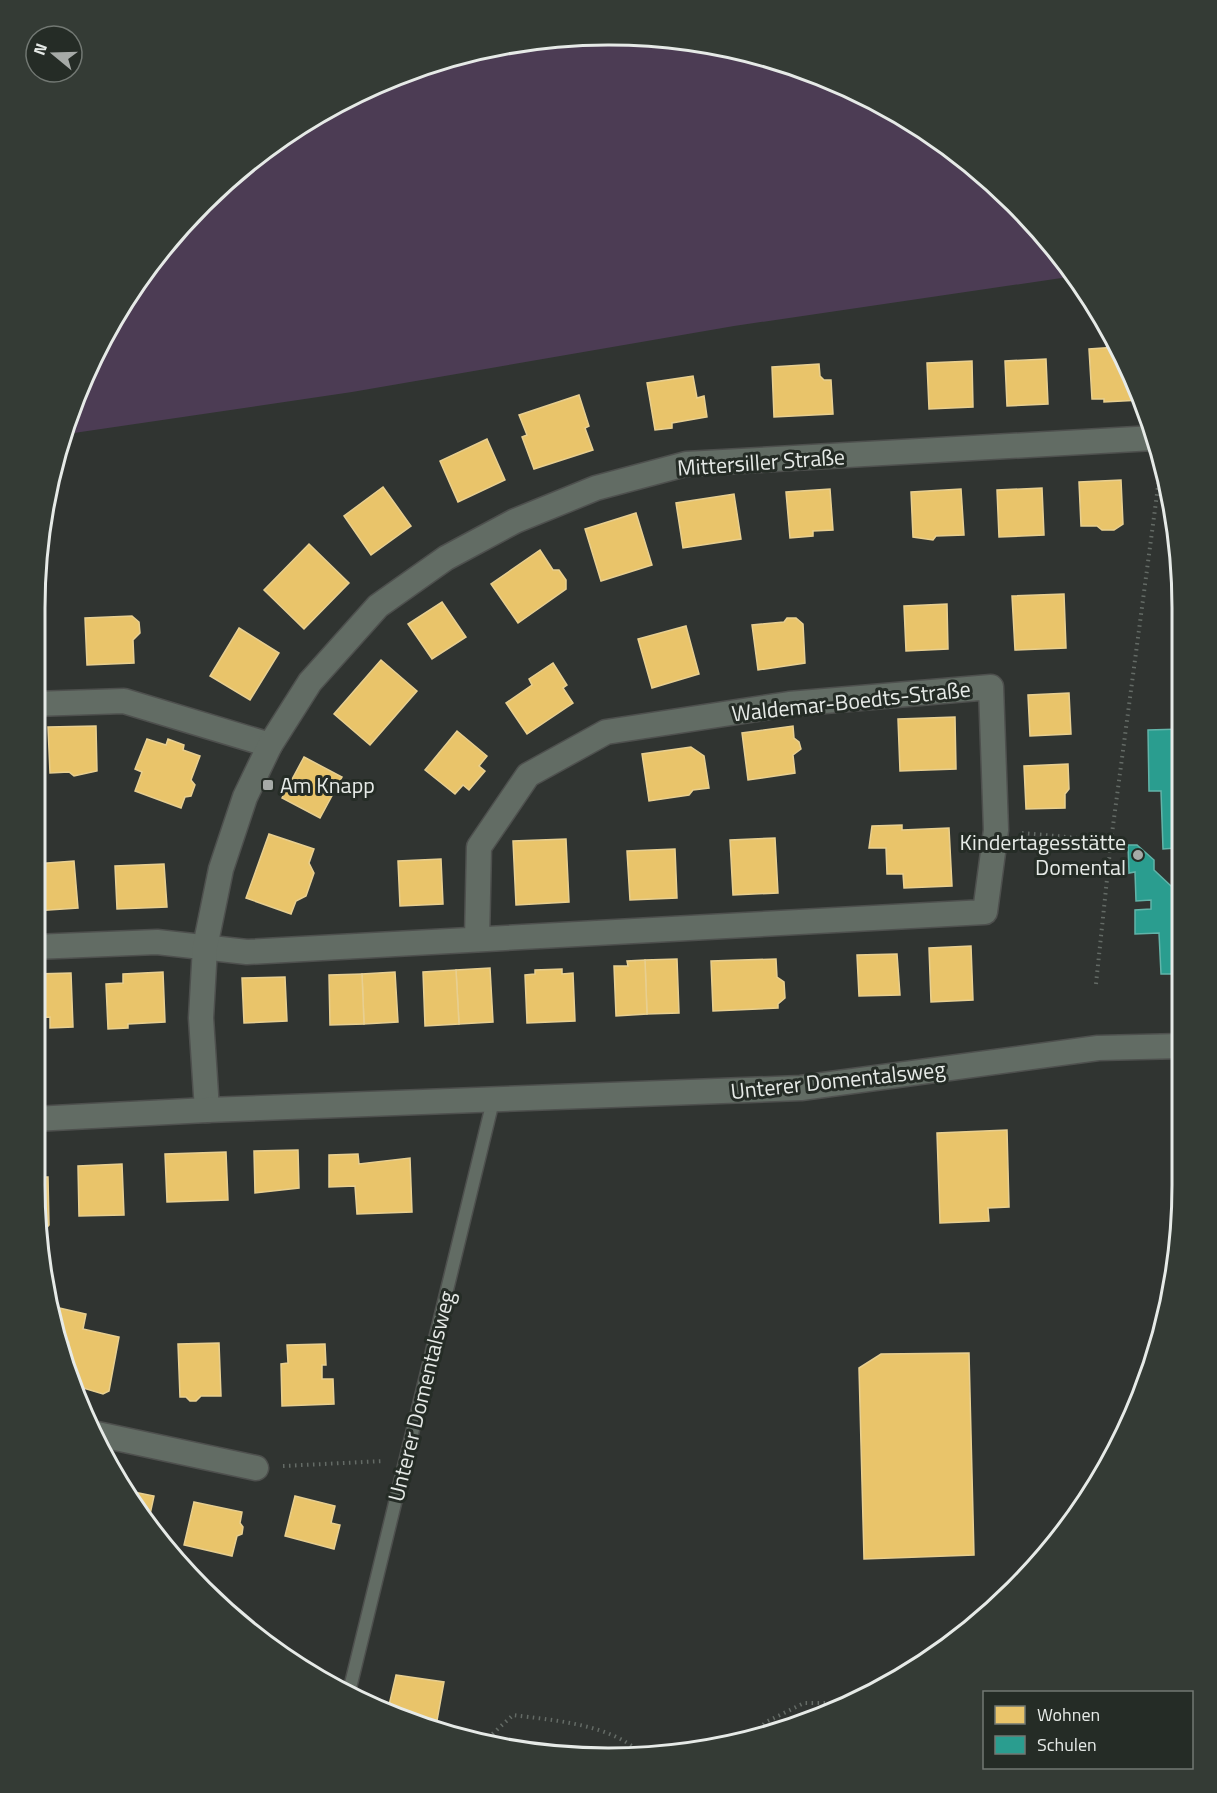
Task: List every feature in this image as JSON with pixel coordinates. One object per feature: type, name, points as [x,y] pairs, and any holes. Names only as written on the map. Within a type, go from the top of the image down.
[{"type":"street","name":"Mittersiller Straße","points":[[207,1110],[201,1018],[205,947],[221,869],[245,797],[270,745],[310,682],[378,606],[446,558],[515,521],[596,488],[686,464],[1146,438]]},
{"type":"street","name":"Waldemar-Boedts-Straße","points":[[205,947],[247,952],[984,912],[996,830],[991,687],[789,704],[606,732],[528,775],[479,847],[477,939]]},
{"type":"street","points":[[45,704],[124,701],[270,745]]},
{"type":"street","points":[[45,947],[157,942],[205,947]]},
{"type":"street","name":"Unterer Domentalsweg","points":[[45,1118],[207,1110],[801,1088],[1098,1048],[1172,1046]]},
{"type":"street","points":[[104,1435],[255,1467]]},
{"type":"lane","name":"Unterer Domentalsweg","points":[[351,1686],[493,1101]]},
{"type":"path","points":[[1096,984],[1111,840],[1158,485]]},
{"type":"path","points":[[996,830],[1111,840]]},
{"type":"path","points":[[255,1467],[406,1459]]},
{"type":"path","points":[[761,1727],[804,1703],[829,1703]]},
{"type":"path","points":[[489,1735],[513,1715],[579,1723],[634,1747]]},
{"type":"shaded area","points":[[608,45],[682,50],[754,64],[824,88],[890,120],[952,161],[1007,210],[1065,278],[734,326],[352,392],[73,433],[103,359],[120,327],[161,265],[210,210],[265,161],[327,120],[393,88],[463,64],[535,50]]},
{"type":"building: Wohnen","points":[[1108,348],[1132,400],[1104,402],[1104,399],[1092,399],[1089,349]]},
{"type":"building: Wohnen","points":[[1046,359],[1048,404],[1007,406],[1005,361]]},
{"type":"building: Wohnen","points":[[972,361],[973,407],[929,409],[927,363]]},
{"type":"building: Wohnen","points":[[819,364],[820,376],[824,380],[831,380],[833,414],[774,417],[772,367]]},
{"type":"building: Wohnen","points":[[693,376],[697,398],[704,396],[707,417],[672,423],[672,428],[655,430],[647,383]]},
{"type":"building: Wohnen","points":[[579,395],[589,426],[585,428],[593,450],[534,469],[522,437],[527,435],[519,415]]},
{"type":"building: Wohnen","points":[[487,439],[505,480],[458,502],[440,461]]},
{"type":"building: Wohnen","points":[[1121,480],[1123,524],[1114,530],[1102,530],[1097,526],[1081,526],[1079,482]]},
{"type":"building: Wohnen","points":[[383,487],[411,526],[371,555],[344,516]]},
{"type":"building: Wohnen","points":[[1042,488],[1044,535],[999,537],[997,490]]},
{"type":"building: Wohnen","points":[[830,489],[833,530],[813,531],[813,536],[790,538],[786,492]]},
{"type":"building: Wohnen","points":[[961,489],[964,535],[936,536],[933,540],[913,537],[911,492]]},
{"type":"building: Wohnen","points":[[734,494],[741,539],[683,548],[676,503]]},
{"type":"building: Wohnen","points":[[636,513],[652,565],[601,581],[585,529]]},
{"type":"building: Wohnen","points":[[309,544],[349,583],[304,629],[264,590]]},
{"type":"building: Wohnen","points":[[540,550],[553,570],[559,570],[566,580],[566,589],[518,623],[491,584]]},
{"type":"building: Wohnen","points":[[1064,594],[1066,648],[1015,650],[1012,596]]},
{"type":"building: Wohnen","points":[[442,602],[466,637],[432,659],[408,624]]},
{"type":"building: Wohnen","points":[[947,604],[948,649],[906,651],[904,606]]},
{"type":"building: Wohnen","points":[[132,616],[139,622],[140,633],[133,640],[134,663],[87,665],[85,618]]},
{"type":"building: Wohnen","points":[[787,618],[796,618],[803,624],[805,663],[758,670],[752,625],[784,622]]},
{"type":"building: Wohnen","points":[[686,626],[699,674],[652,688],[638,639]]},
{"type":"building: Wohnen","points":[[239,628],[279,653],[250,700],[210,676]]},
{"type":"building: Wohnen","points":[[381,660],[417,691],[370,745],[334,714]]},
{"type":"building: Wohnen","points":[[553,663],[567,685],[563,688],[573,703],[527,734],[506,703],[532,685],[529,679]]},
{"type":"building: Wohnen","points":[[1069,693],[1071,734],[1030,736],[1028,695]]},
{"type":"building: Wohnen","points":[[955,717],[956,769],[900,771],[898,719]]},
{"type":"building: Wohnen","points":[[96,726],[97,771],[74,776],[69,772],[50,773],[48,727]]},
{"type":"building: Wohnen","points":[[793,726],[794,738],[799,742],[801,749],[793,755],[795,773],[748,780],[742,733]]},
{"type":"building: Wohnen","points":[[457,731],[487,756],[479,766],[485,771],[469,790],[463,785],[455,794],[425,770]]},
{"type":"building: Wohnen","points":[[147,739],[166,745],[168,739],[184,745],[183,750],[200,756],[191,780],[195,785],[191,796],[185,797],[181,808],[135,791],[142,772],[135,769]]},
{"type":"building: Wohnen","points":[[691,747],[704,756],[709,788],[693,790],[689,795],[649,801],[642,754]]},
{"type":"building: Wohnen","points":[[304,757],[342,777],[320,818],[282,798]]},
{"type":"building: Wohnen","points":[[1068,764],[1069,789],[1065,794],[1065,808],[1026,809],[1024,766]]},
{"type":"building: Wohnen","points":[[902,825],[902,830],[949,828],[952,886],[904,888],[903,874],[887,874],[886,848],[869,848],[872,826]]},
{"type":"building: Wohnen","points":[[269,834],[314,849],[309,863],[314,873],[306,896],[296,901],[291,914],[246,898]]},
{"type":"building: Wohnen","points":[[775,838],[778,893],[733,895],[730,840]]},
{"type":"building: Wohnen","points":[[566,839],[569,902],[516,905],[513,841]]},
{"type":"building: Wohnen","points":[[675,849],[677,898],[630,900],[627,851]]},
{"type":"building: Wohnen","points":[[441,859],[443,904],[400,906],[398,861]]},
{"type":"building: Wohnen","points":[[74,861],[78,908],[45,910],[45,863]]},
{"type":"building: Wohnen","points":[[164,864],[167,907],[117,909],[115,866]]},
{"type":"building: Wohnen","points":[[971,946],[973,1000],[931,1002],[929,948]]},
{"type":"building: Wohnen","points":[[897,954],[900,995],[859,996],[857,955]]},
{"type":"building: Wohnen","points":[[677,959],[679,1013],[647,1014],[645,960]]},
{"type":"building: Wohnen","points":[[776,959],[777,977],[784,982],[785,998],[778,1004],[778,1008],[713,1011],[711,961]]},
{"type":"building: Wohnen","points":[[645,960],[647,1014],[616,1016],[614,966],[628,966],[627,961]]},
{"type":"building: Wohnen","points":[[490,968],[493,1022],[459,1024],[456,970]]},
{"type":"building: Wohnen","points":[[562,969],[562,974],[573,973],[575,1021],[527,1023],[525,975],[535,974],[535,970]]},
{"type":"building: Wohnen","points":[[456,970],[459,1024],[425,1026],[423,972]]},
{"type":"building: Wohnen","points":[[163,972],[165,1022],[128,1024],[128,1028],[108,1029],[106,984],[123,983],[123,974]]},
{"type":"building: Wohnen","points":[[395,972],[398,1022],[364,1024],[362,974]]},
{"type":"building: Wohnen","points":[[71,973],[73,1027],[50,1028],[50,1017],[45,1017],[45,974]]},
{"type":"building: Wohnen","points":[[362,974],[364,1024],[330,1025],[329,975]]},
{"type":"building: Wohnen","points":[[285,977],[287,1021],[244,1023],[242,978]]},
{"type":"building: Wohnen","points":[[1007,1130],[1009,1207],[988,1208],[989,1221],[940,1223],[937,1133]]},
{"type":"building: Wohnen","points":[[298,1150],[299,1188],[255,1193],[254,1151]]},
{"type":"building: Wohnen","points":[[226,1152],[228,1200],[167,1202],[165,1154]]},
{"type":"building: Wohnen","points":[[358,1154],[359,1164],[410,1158],[412,1212],[357,1214],[355,1186],[329,1187],[329,1155]]},
{"type":"building: Wohnen","points":[[122,1164],[124,1215],[79,1216],[78,1166]]},
{"type":"building: Wohnen","points":[[45,1177],[48,1177],[49,1225],[47,1228]]},
{"type":"building: Wohnen","points":[[59,1308],[86,1314],[83,1329],[119,1337],[109,1391],[103,1394],[83,1388]]},
{"type":"building: Wohnen","points":[[219,1343],[221,1396],[201,1396],[196,1401],[180,1397],[178,1344]]},
{"type":"building: Wohnen","points":[[325,1344],[326,1365],[322,1365],[322,1379],[333,1379],[334,1404],[282,1406],[281,1364],[288,1363],[287,1345]]},
{"type":"building: Wohnen","points":[[969,1353],[974,1555],[864,1559],[859,1368],[881,1354]]},
{"type":"building: Wohnen","points":[[137,1493],[154,1496],[150,1513]]},
{"type":"building: Wohnen","points":[[295,1496],[335,1506],[331,1523],[340,1525],[334,1549],[285,1536]]},
{"type":"building: Wohnen","points":[[194,1502],[242,1512],[240,1523],[243,1527],[242,1534],[237,1536],[232,1556],[184,1545]]},
{"type":"building: Wohnen","points":[[396,1675],[444,1682],[437,1721],[389,1703]]},
{"type":"building: Schulen","name":"Kindertagesstätte Domental","points":[[1172,729],[1172,848],[1163,849],[1161,791],[1149,791],[1148,730]]},
{"type":"building: Schulen","name":"Kindertagesstätte Domental","points":[[1128,845],[1137,845],[1154,860],[1154,870],[1171,886],[1172,974],[1161,974],[1159,933],[1135,934],[1135,910],[1151,909],[1151,900],[1136,901],[1135,872],[1129,873]]},
{"type":"place","name":"Am Knapp","points":[[268,785]]},
{"type":"place","name":"Kindertagesstätte Domental","points":[[1138,855]]}]
